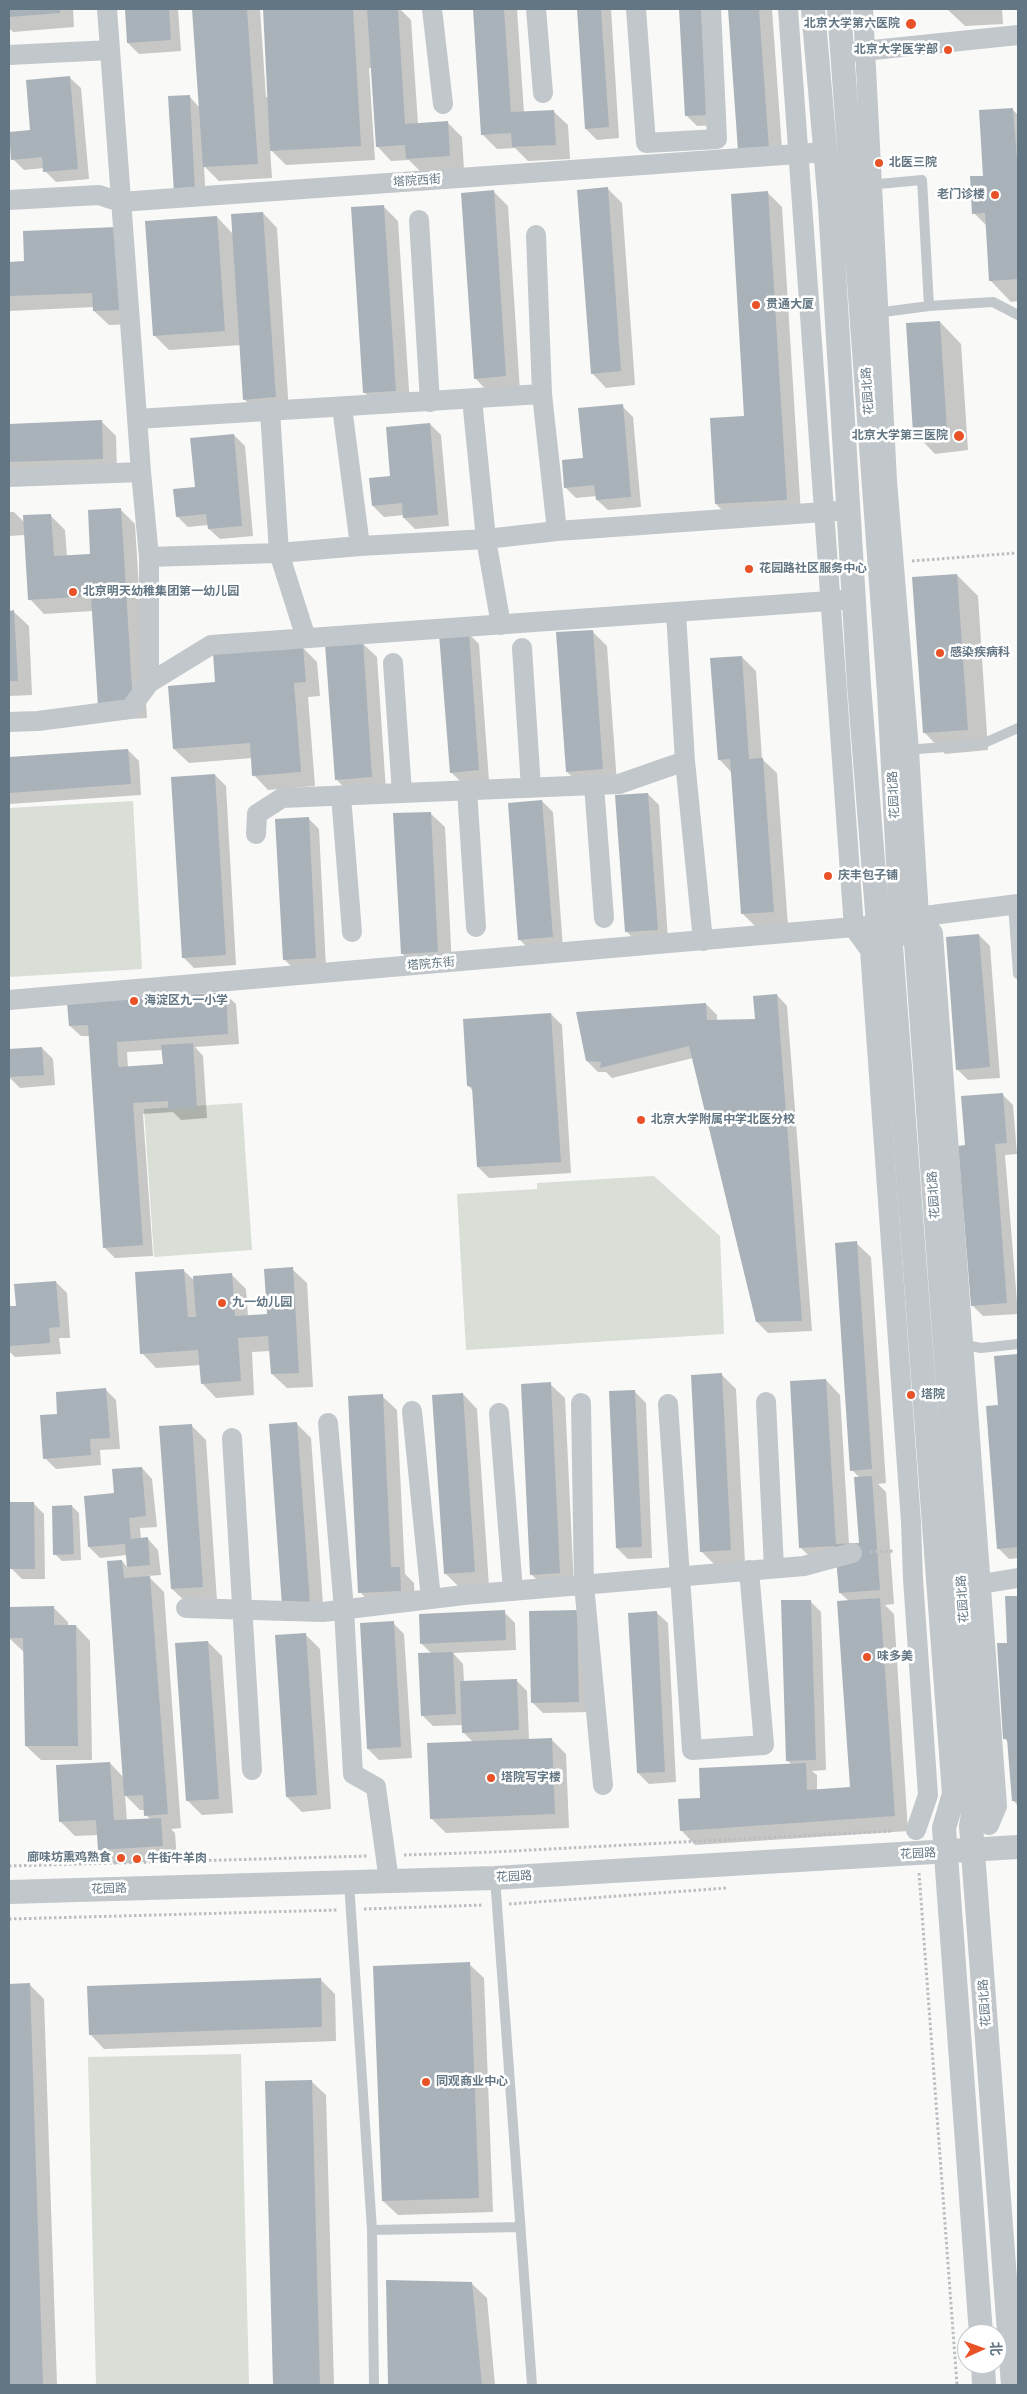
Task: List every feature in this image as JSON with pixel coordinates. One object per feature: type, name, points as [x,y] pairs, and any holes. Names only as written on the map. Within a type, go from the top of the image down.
[{"type":"street","points":[[107,9],[120,202],[149,557],[149,683]]},
{"type":"street","points":[[432,9],[443,104]]},
{"type":"street","points":[[536,9],[543,93]]},
{"type":"street","points":[[636,9],[646,144],[717,139],[711,9]]},
{"type":"street","points":[[788,9],[854,928],[870,950],[911,1522],[913,1579],[928,1795],[916,1830]]},
{"type":"street","name":"花园北路","points":[[812,9],[826,152],[850,510],[859,685],[878,924],[892,946],[954,1785],[954,1794],[944,1828],[980,2324]]},
{"type":"street","name":"花园北路","points":[[838,9],[842,53],[862,185],[901,750],[910,917],[916,943],[954,1345],[971,1581],[977,1790],[971,1826],[1012,2385]]},
{"type":"street","points":[[862,185],[865,51],[863,9]]},
{"type":"street","points":[[842,53],[1018,35]]},
{"type":"street","points":[[9,55],[110,50]]},
{"type":"street","name":"塔院西街","points":[[9,200],[99,195],[120,202],[826,152]]},
{"type":"street","points":[[418,220],[430,402]]},
{"type":"street","points":[[536,235],[542,394],[557,531]]},
{"type":"street","points":[[870,314],[894,562],[901,750]]},
{"type":"street","points":[[137,419],[542,394]]},
{"type":"street","points":[[472,399],[486,539],[501,625]]},
{"type":"street","points":[[342,407],[360,546]]},
{"type":"street","points":[[270,411],[279,552],[306,638]]},
{"type":"street","points":[[9,477],[141,472]]},
{"type":"street","points":[[149,557],[279,552],[486,539],[557,531],[850,510]]},
{"type":"street","points":[[9,722],[38,721],[130,709],[149,683],[211,645],[855,600]]},
{"type":"street","points":[[676,613],[685,761],[703,940]]},
{"type":"street","points":[[522,648],[531,788]]},
{"type":"street","points":[[393,663],[402,793]]},
{"type":"street","points":[[256,834],[257,814],[282,798],[619,784],[685,761]]},
{"type":"street","points":[[594,785],[604,918]]},
{"type":"street","points":[[467,790],[476,927]]},
{"type":"street","points":[[341,796],[352,932]]},
{"type":"street","name":"塔院东街","points":[[9,1000],[854,928],[910,917],[1016,904]]},
{"type":"street","points":[[766,1402],[774,1568]]},
{"type":"street","points":[[581,1404],[584,1585],[603,1786]]},
{"type":"street","points":[[668,1404],[692,1750],[764,1745],[749,1570]]},
{"type":"street","points":[[412,1411],[431,1599]]},
{"type":"street","points":[[499,1413],[514,1591]]},
{"type":"street","points":[[328,1423],[344,1609],[352,1774],[376,1786],[389,1881]]},
{"type":"street","points":[[232,1438],[252,1770]]},
{"type":"street","points":[[186,1608],[323,1612],[514,1591],[804,1566],[852,1553]]},
{"type":"street","points":[[989,1825],[997,1806],[971,1581],[1018,1578]]},
{"type":"street","name":"花园路","points":[[9,1892],[495,1878],[1018,1847]]},
{"type":"lane","points":[[862,185],[922,180],[929,306]]},
{"type":"lane","points":[[870,314],[929,306],[993,302],[1018,315]]},
{"type":"lane","points":[[901,750],[982,744],[1018,728]]},
{"type":"lane","points":[[1016,904],[1018,974]]},
{"type":"lane","points":[[954,1345],[981,1348],[1018,1344]]},
{"type":"lane","points":[[495,1878],[532,2385]]},
{"type":"lane","points":[[349,1882],[372,2230],[374,2385]]},
{"type":"lane","points":[[372,2230],[520,2227]]},
{"type":"path","points":[[894,562],[1016,554]]},
{"type":"path","points":[[9,1866],[493,1852],[916,1830]]},
{"type":"path","points":[[918,1854],[957,2385]]},
{"type":"shaded area","points":[[133,801],[142,969],[9,977],[9,808]]},
{"type":"shaded area","points":[[242,1103],[252,1250],[154,1257],[144,1109]]},
{"type":"shaded area","points":[[654,1176],[720,1236],[724,1334],[466,1350],[457,1194],[537,1189],[537,1183]]},
{"type":"shaded area","points":[[241,2054],[249,2385],[96,2385],[88,2057]]},
{"type":"building","points":[[9,9],[60,9],[60,13],[9,17]]},
{"type":"building","points":[[125,9],[169,9],[171,40],[127,43]]},
{"type":"building","points":[[192,9],[247,9],[258,164],[203,167]]},
{"type":"building","points":[[263,9],[353,9],[361,146],[270,151]]},
{"type":"building","points":[[367,9],[398,9],[405,124],[448,121],[450,156],[406,159],[405,145],[376,147]]},
{"type":"building","points":[[473,9],[504,9],[511,112],[554,110],[556,145],[512,147],[511,133],[481,135]]},
{"type":"building","points":[[577,9],[601,9],[609,127],[585,129]]},
{"type":"building","points":[[679,9],[701,9],[707,115],[685,116]]},
{"type":"building","points":[[728,9],[759,9],[769,149],[738,151]]},
{"type":"building","points":[[70,76],[78,169],[43,172],[42,157],[11,160],[9,132],[30,130],[26,80]]},
{"type":"building","points":[[190,95],[195,191],[174,193],[168,96]]},
{"type":"building","name":"老门诊楼","points":[[1013,108],[1018,173],[1018,279],[989,281],[985,213],[972,214],[970,176],[983,176],[979,110]]},
{"type":"building","points":[[608,187],[621,371],[591,374],[577,190]]},
{"type":"building","points":[[494,190],[506,376],[474,379],[461,193]]},
{"type":"building","name":"贯通大厦","points":[[768,191],[787,500],[715,504],[710,418],[744,416],[731,194]]},
{"type":"building","points":[[384,205],[396,391],[363,393],[351,207]]},
{"type":"building","points":[[263,212],[276,397],[243,400],[231,214]]},
{"type":"building","points":[[217,216],[225,331],[153,336],[145,221]]},
{"type":"building","points":[[117,227],[121,310],[93,311],[92,293],[9,296],[9,262],[24,261],[23,231]]},
{"type":"building","points":[[940,321],[947,430],[913,433],[906,323]]},
{"type":"building","points":[[623,404],[631,497],[596,500],[594,485],[564,488],[562,460],[583,458],[578,408]]},
{"type":"building","points":[[102,420],[103,459],[9,462],[9,424]]},
{"type":"building","points":[[430,423],[438,515],[403,518],[402,503],[372,506],[369,478],[390,476],[386,427]]},
{"type":"building","points":[[234,434],[242,526],[208,529],[206,514],[176,517],[173,489],[195,487],[190,438]]},
{"type":"building","points":[[121,508],[133,704],[98,706],[91,596],[28,600],[23,515],[51,514],[54,556],[90,554],[88,510]]},
{"type":"building","name":"感染疾病科","points":[[957,574],[968,730],[923,733],[912,577]]},
{"type":"building","points":[[14,610],[18,681],[9,681],[9,611]]},
{"type":"building","points":[[593,630],[603,769],[566,772],[556,632]]},
{"type":"building","points":[[469,632],[479,770],[450,773],[439,634]]},
{"type":"building","points":[[363,641],[372,777],[335,780],[325,644]]},
{"type":"building","points":[[303,646],[306,682],[294,683],[301,772],[252,776],[250,743],[173,749],[168,686],[215,682],[213,653]]},
{"type":"building","points":[[742,656],[749,759],[763,758],[774,912],[741,914],[730,759],[718,760],[710,658]]},
{"type":"building","points":[[128,749],[131,784],[9,793],[9,757]]},
{"type":"building","points":[[215,774],[226,955],[182,958],[171,777]]},
{"type":"building","points":[[648,793],[658,930],[625,932],[615,795]]},
{"type":"building","points":[[542,800],[553,937],[518,940],[508,803]]},
{"type":"building","points":[[431,812],[438,952],[401,954],[393,813]]},
{"type":"building","points":[[309,817],[316,958],[283,960],[275,819]]},
{"type":"building","points":[[979,934],[990,1067],[956,1070],[946,937]]},
{"type":"building","points":[[226,992],[228,1034],[117,1042],[118,1067],[163,1064],[161,1045],[193,1043],[197,1108],[168,1109],[168,1101],[133,1103],[143,1245],[103,1248],[88,1025],[69,1026],[67,1003]]},
{"type":"building","points":[[777,994],[802,1321],[756,1322],[689,1046],[600,1068],[601,1062],[586,1061],[576,1012],[706,1003],[707,1020],[755,1019],[753,996]]},
{"type":"building","points":[[551,1013],[561,1162],[477,1167],[472,1087],[467,1086],[463,1019]]},
{"type":"building","points":[[42,1047],[44,1075],[9,1077],[9,1049]]},
{"type":"building","points":[[1003,1093],[1007,1143],[995,1144],[1007,1303],[971,1306],[958,1146],[965,1145],[961,1096]]},
{"type":"building","points":[[857,1241],[872,1469],[850,1471],[835,1243]]},
{"type":"building","points":[[293,1267],[299,1373],[271,1374],[268,1336],[238,1338],[241,1381],[201,1384],[198,1350],[140,1354],[135,1272],[184,1269],[188,1317],[196,1317],[193,1276],[232,1273],[235,1316],[267,1314],[264,1269]]},
{"type":"building","points":[[56,1281],[60,1327],[49,1328],[50,1343],[9,1346],[9,1306],[16,1306],[14,1284]]},
{"type":"building","points":[[1018,1354],[1018,1547],[997,1549],[986,1406],[998,1405],[994,1356]]},
{"type":"building","points":[[722,1373],[731,1550],[700,1552],[691,1375]]},
{"type":"building","points":[[826,1379],[836,1544],[859,1543],[854,1477],[872,1476],[880,1590],[839,1593],[835,1546],[799,1548],[790,1381]]},
{"type":"building","points":[[551,1382],[560,1573],[530,1575],[521,1384]]},
{"type":"building","points":[[106,1388],[110,1438],[90,1439],[91,1455],[43,1459],[40,1415],[57,1414],[56,1392]]},
{"type":"building","points":[[635,1390],[642,1547],[616,1548],[609,1391]]},
{"type":"building","points":[[463,1393],[475,1572],[444,1574],[432,1395]]},
{"type":"building","points":[[383,1394],[391,1567],[400,1567],[401,1591],[358,1593],[348,1396]]},
{"type":"building","points":[[297,1422],[310,1604],[282,1606],[269,1424]]},
{"type":"building","points":[[192,1424],[203,1587],[171,1589],[159,1426]]},
{"type":"building","points":[[142,1467],[146,1516],[129,1518],[131,1539],[148,1537],[150,1565],[127,1567],[125,1544],[88,1547],[84,1496],[114,1493],[112,1469]]},
{"type":"building","points":[[9,1502],[34,1502],[35,1569],[10,1569]]},
{"type":"building","points":[[72,1505],[74,1554],[53,1555],[52,1506]]},
{"type":"building","points":[[122,1560],[124,1578],[150,1576],[168,1814],[144,1816],[143,1795],[124,1796],[107,1561]]},
{"type":"building","points":[[1005,1596],[1018,1596],[1018,1801],[1012,1801],[1007,1739],[1003,1739],[997,1643],[1007,1643]]},
{"type":"building","points":[[880,1598],[895,1816],[680,1831],[678,1799],[700,1798],[699,1768],[806,1763],[807,1790],[850,1787],[837,1601]]},
{"type":"building","points":[[781,1600],[811,1600],[816,1760],[786,1761]]},
{"type":"building","points":[[54,1606],[54,1625],[76,1625],[78,1746],[25,1746],[23,1638],[9,1638],[9,1607]]},
{"type":"building","points":[[505,1610],[506,1640],[420,1644],[419,1614]]},
{"type":"building","points":[[577,1610],[579,1702],[531,1703],[529,1611]]},
{"type":"building","points":[[657,1611],[665,1772],[637,1773],[628,1613]]},
{"type":"building","points":[[394,1621],[401,1747],[367,1749],[360,1623]]},
{"type":"building","points":[[306,1633],[317,1795],[286,1797],[275,1635]]},
{"type":"building","points":[[208,1641],[219,1799],[186,1801],[175,1643]]},
{"type":"building","points":[[453,1652],[456,1714],[421,1716],[418,1653]]},
{"type":"building","points":[[517,1679],[519,1730],[462,1733],[460,1681]]},
{"type":"building","name":"塔院写字楼","points":[[552,1738],[555,1814],[430,1819],[427,1743]]},
{"type":"building","points":[[110,1762],[114,1820],[161,1818],[163,1846],[98,1850],[96,1820],[59,1822],[56,1765]]},
{"type":"building","name":"同观商业中心","points":[[470,1962],[479,2198],[382,2201],[373,1966]]},
{"type":"building","points":[[321,1978],[322,2027],[89,2035],[87,1986]]},
{"type":"building","points":[[30,1983],[43,2385],[9,2385],[9,1984]]},
{"type":"building","points":[[312,2080],[320,2385],[273,2385],[265,2081]]},
{"type":"building","points":[[386,2280],[472,2282],[482,2385],[388,2385]]},
{"type":"place","name":"北京大学第六医院","points":[[911,24]]},
{"type":"place","name":"北京大学医学部","points":[[948,50]]},
{"type":"place","name":"北医三院","points":[[879,163]]},
{"type":"place","name":"老门诊楼","points":[[995,195]]},
{"type":"place","name":"贯通大厦","points":[[756,305]]},
{"type":"place","name":"北京大学第三医院","points":[[959,436]]},
{"type":"place","name":"花园路社区服务中心","points":[[749,569]]},
{"type":"place","name":"北京明天幼稚集团第一幼儿园","points":[[73,592]]},
{"type":"place","name":"感染疾病科","points":[[940,653]]},
{"type":"place","name":"庆丰包子铺","points":[[828,876]]},
{"type":"place","name":"海淀区九一小学","points":[[134,1001]]},
{"type":"place","name":"北京大学附属中学北医分校","points":[[641,1120]]},
{"type":"place","name":"九一幼儿园","points":[[222,1303]]},
{"type":"place","name":"塔院","points":[[911,1395]]},
{"type":"place","name":"味多美","points":[[867,1657]]},
{"type":"place","name":"塔院写字楼","points":[[491,1778]]},
{"type":"place","name":"廊味坊熏鸡熟食","points":[[121,1858]]},
{"type":"place","name":"牛街牛羊肉","points":[[137,1859]]},
{"type":"place","name":"同观商业中心","points":[[426,2082]]}]
